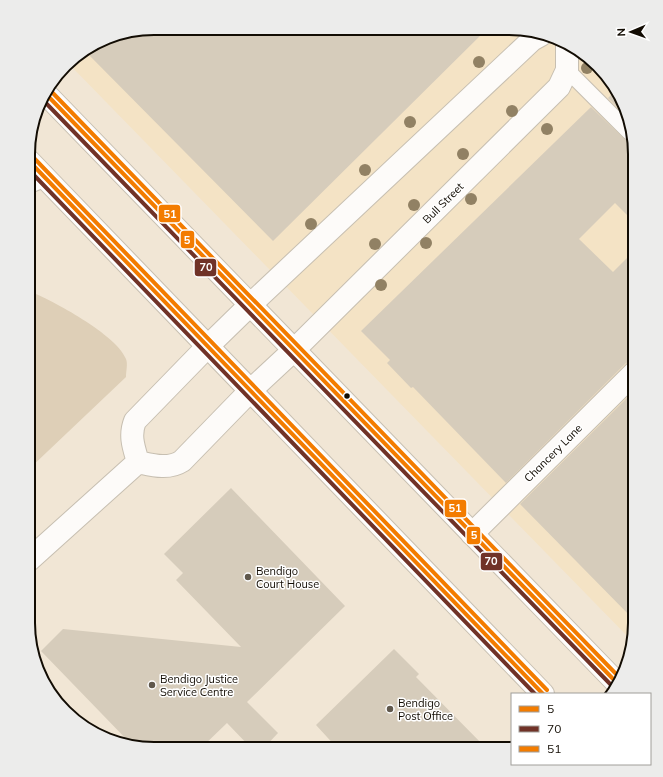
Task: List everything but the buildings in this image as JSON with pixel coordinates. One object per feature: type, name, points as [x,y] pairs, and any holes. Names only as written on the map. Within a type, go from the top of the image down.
[{"type":"main road","points":[[35,555],[138,462],[132,438],[132,430],[135,421],[250,305],[535,38]]},
{"type":"main road","name":"Bull Street","points":[[138,462],[162,466],[174,465],[182,461],[251,390],[294,350],[559,87],[567,70],[567,50]]},
{"type":"main road","points":[[49,97],[614,680]]},
{"type":"main road","points":[[35,174],[251,390],[542,693]]},
{"type":"main road","name":"Chancery Lane","points":[[472,534],[628,379]]},
{"type":"lane","points":[[567,70],[625,128]]},
{"type":"shaded area","points":[[146,35],[509,35],[525,36],[548,41],[575,55],[593,70],[612,94],[619,108],[627,138],[628,154],[627,636],[72,67],[75,64],[94,51],[115,41]]},
{"type":"shaded area","points":[[35,294],[53,302],[83,319],[110,340],[120,350],[126,359],[126,377],[35,463]]},
{"type":"transit line","name":"51","points":[[52,92],[617,675]]},
{"type":"transit line","name":"5","points":[[49,97],[614,680]]},
{"type":"transit line","name":"70","points":[[46,103],[611,685]]},
{"type":"transit line","name":"51","points":[[35,159],[547,690]]},
{"type":"transit line","name":"5","points":[[35,167],[542,693]]},
{"type":"transit line","name":"70","points":[[35,176],[534,693]]},
{"type":"place","name":"Bendigo Court House","points":[[248,577]]},
{"type":"place","name":"Bendigo Justice Service Centre","points":[[152,685]]},
{"type":"place","name":"Bendigo Post Office","points":[[390,709]]}]
